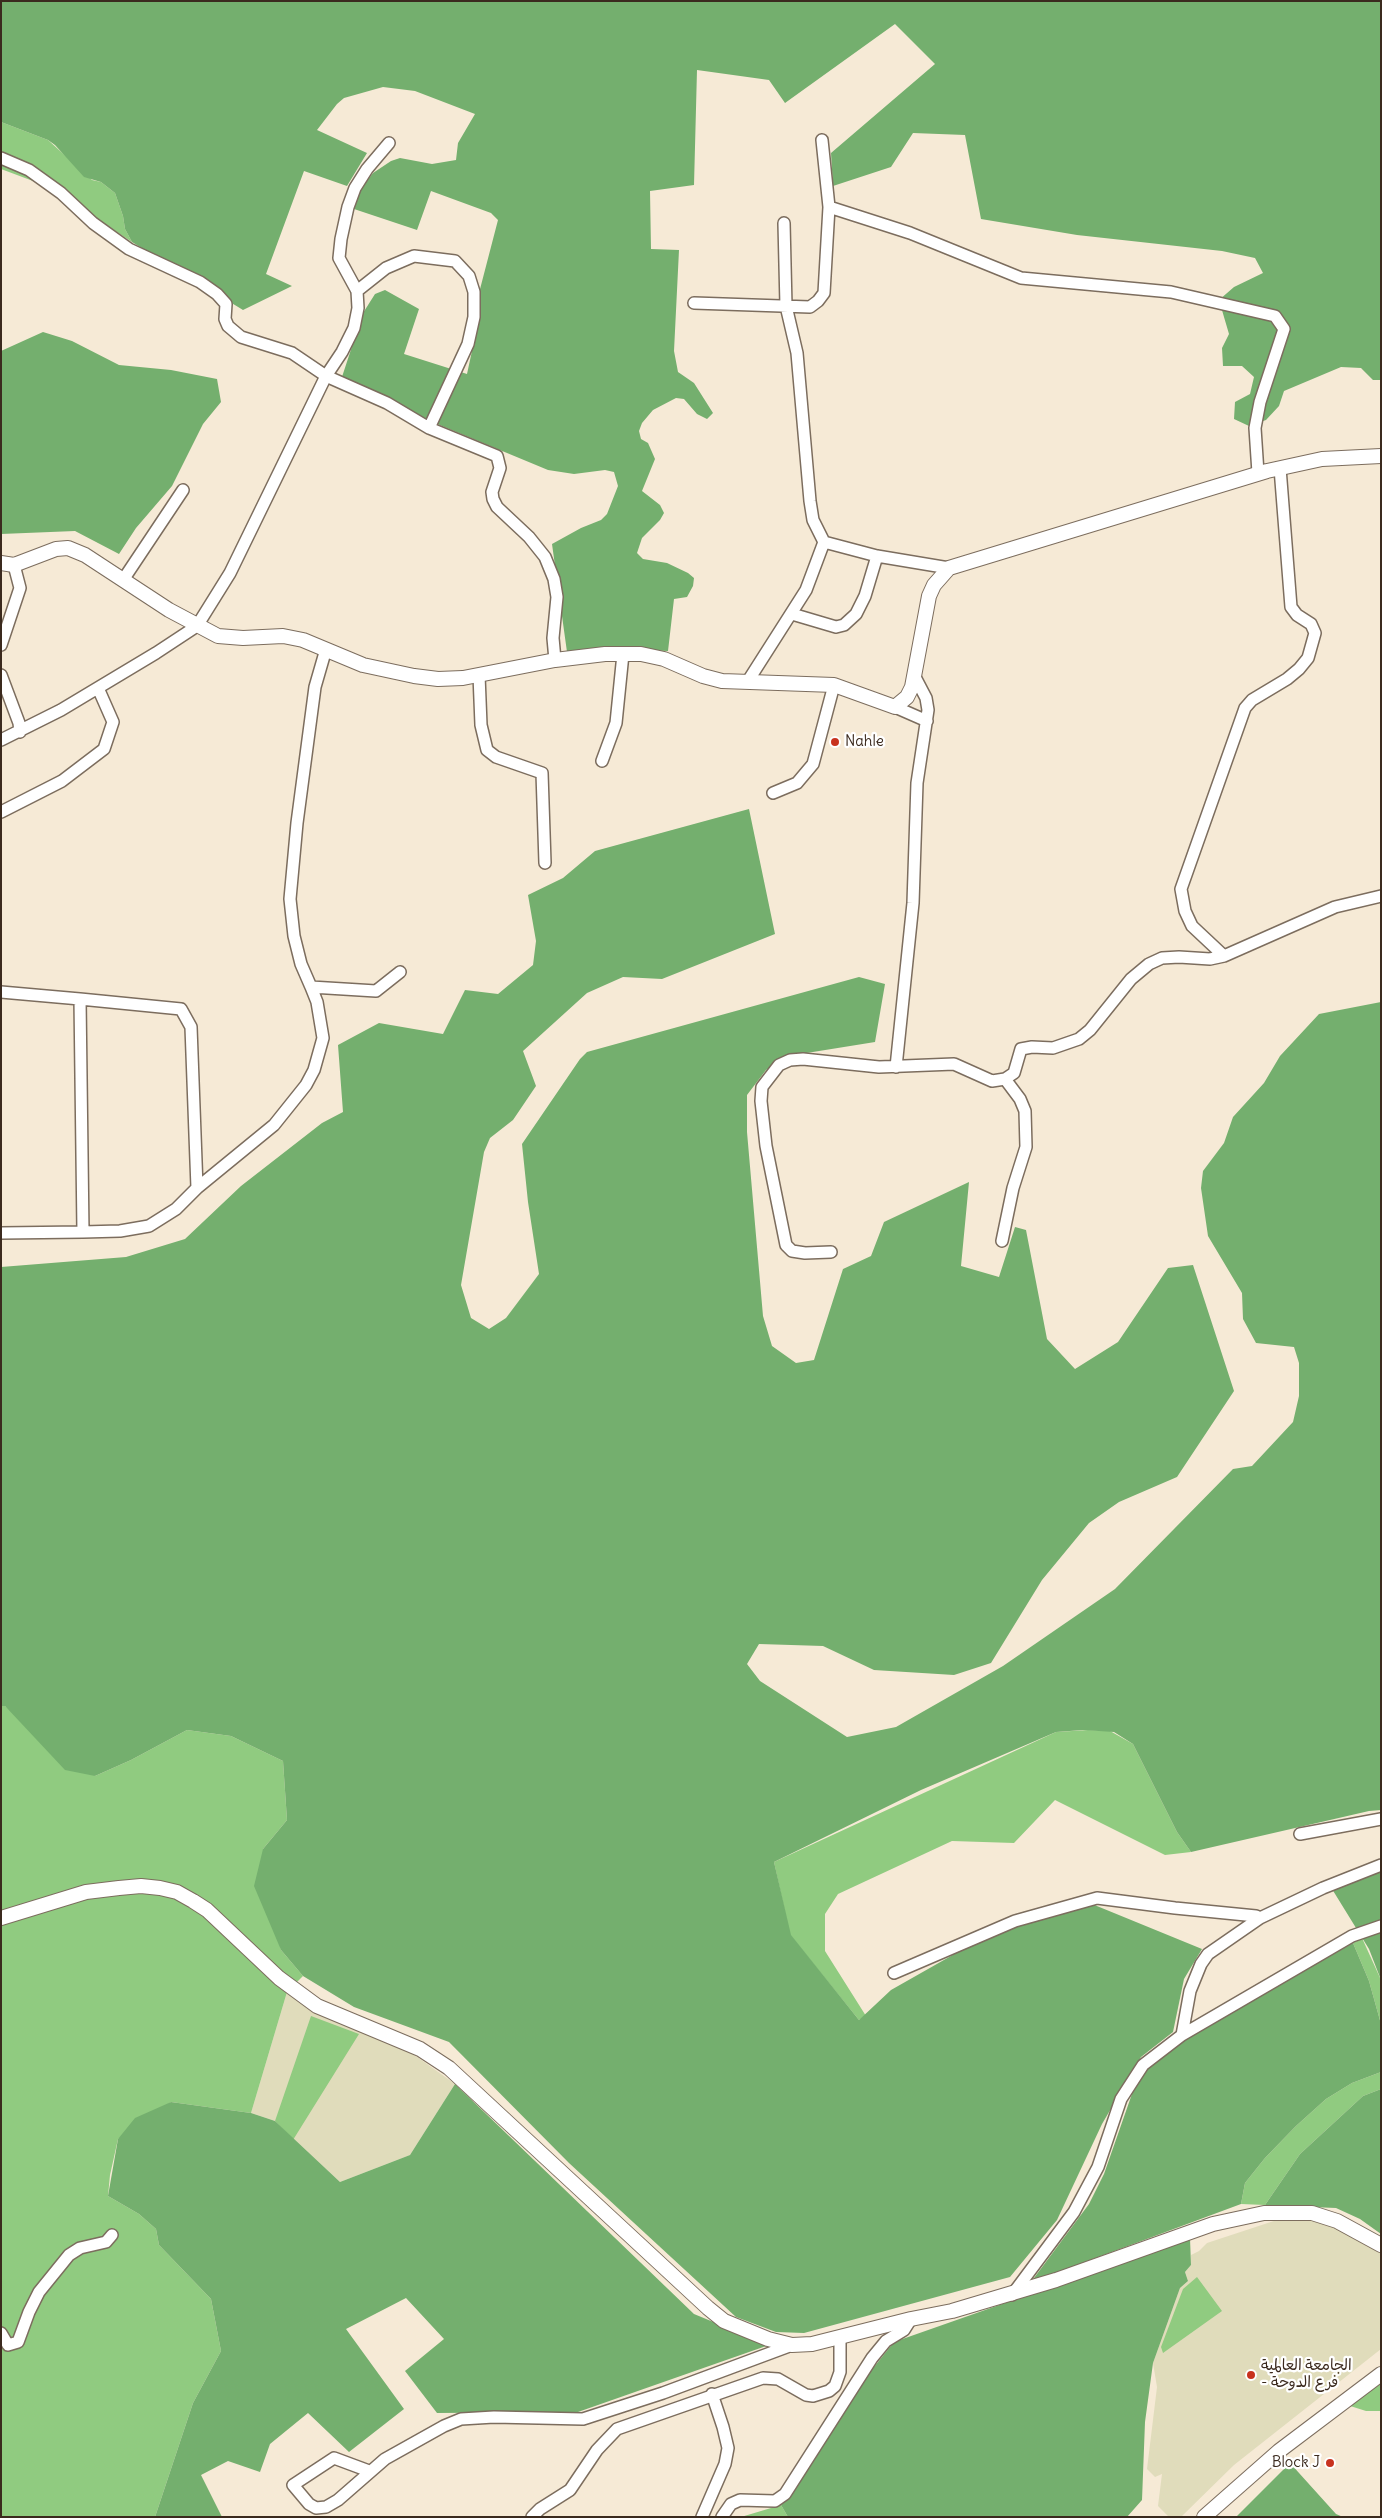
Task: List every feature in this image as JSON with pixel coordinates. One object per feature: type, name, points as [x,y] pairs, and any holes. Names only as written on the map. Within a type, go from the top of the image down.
[{"type":"street","points":[[694,303],[810,307],[818,302],[824,293],[828,207],[822,140]]},
{"type":"street","points":[[1,740],[20,732],[98,688],[197,626],[230,573],[326,376],[342,352],[354,328],[358,308],[357,291],[339,258],[348,207],[367,169],[389,143]]},
{"type":"street","points":[[1,158],[29,170],[61,194],[93,223],[130,249],[200,282],[217,294],[226,304],[225,319],[232,331],[241,337],[292,352],[326,376],[387,403],[430,428],[492,453],[500,461],[499,475],[492,492],[493,500],[497,507],[529,537],[545,557],[554,580],[557,597],[553,638],[555,660]]},
{"type":"street","points":[[828,207],[910,233],[1021,278],[1171,292],[1275,316],[1284,329],[1260,402],[1255,428],[1258,474]]},
{"type":"street","points":[[748,681],[806,590],[824,542],[813,520],[810,502],[797,353],[786,306],[784,223]]},
{"type":"street","points":[[357,291],[386,268],[414,256],[456,261],[469,276],[474,292],[474,317],[468,344],[430,428]]},
{"type":"street","points":[[824,542],[877,556],[949,568],[1280,468],[1322,459],[1381,456]]},
{"type":"street","points":[[1224,956],[1192,926],[1185,911],[1181,889],[1230,755],[1245,708],[1252,700],[1299,669],[1308,658],[1315,633],[1311,624],[1296,615],[1291,607],[1280,468]]},
{"type":"street","points":[[124,580],[183,490]]},
{"type":"street","points":[[1,645],[20,588],[8,564],[56,549],[68,548],[85,555],[197,626],[218,636],[293,638],[326,649],[363,666],[438,680],[555,660],[623,654],[657,657],[703,676],[722,681],[834,685],[895,707],[927,721]]},
{"type":"street","points":[[792,614],[836,627],[844,624],[856,614],[865,596],[877,556]]},
{"type":"street","points":[[895,707],[907,697],[915,677],[929,596],[934,585],[949,568]]},
{"type":"street","points":[[1,1233],[120,1231],[149,1226],[176,1209],[197,1188],[274,1125],[306,1085],[314,1070],[323,1038],[317,1002],[301,964],[294,936],[290,915],[291,882],[315,687],[326,649]]},
{"type":"street","points":[[602,761],[616,723],[623,654]]},
{"type":"street","points":[[479,674],[481,725],[487,750],[496,757],[542,773],[544,864]]},
{"type":"street","points":[[1,675],[19,723],[20,732]]},
{"type":"street","points":[[896,1067],[912,903],[917,783],[927,721],[926,698],[915,677]]},
{"type":"street","points":[[773,793],[797,783],[813,764],[834,685]]},
{"type":"street","points":[[1,812],[62,781],[104,749],[113,722],[98,688]]},
{"type":"street","points":[[831,1252],[805,1253],[792,1251],[786,1245],[766,1146],[760,1101],[762,1087],[770,1074],[779,1065],[790,1060],[803,1059],[853,1066],[896,1067],[954,1064],[992,1081],[1005,1079],[1014,1073],[1021,1049],[1032,1047],[1053,1048],[1079,1039],[1099,1020],[1131,979],[1149,964],[1162,958],[1210,959],[1224,956],[1335,907],[1381,896]]},
{"type":"street","points":[[311,988],[376,991],[384,987],[400,972]]},
{"type":"street","points":[[1,992],[181,1009],[191,1027],[197,1188]]},
{"type":"street","points":[[80,999],[83,1232]]},
{"type":"street","points":[[1002,1241],[1011,1197],[1026,1147],[1025,1111],[1020,1099],[1005,1079]]},
{"type":"street","points":[[1300,1834],[1381,1819]]},
{"type":"street","points":[[1182,2035],[1190,1991],[1201,1964],[1208,1954],[1260,1918],[1323,1888],[1381,1865]]},
{"type":"street","points":[[1,1918],[86,1892],[141,1886],[177,1892],[207,1910],[279,1978],[317,2006],[420,2050],[449,2068],[724,2321],[768,2339],[792,2345],[840,2339],[911,2319],[952,2311],[1012,2295],[1213,2224],[1264,2213],[1312,2213],[1337,2221],[1381,2245]]},
{"type":"street","points":[[894,1973],[1015,1921],[1097,1898],[1213,1912],[1250,1913],[1260,1918]]},
{"type":"street","points":[[1012,2295],[1059,2234],[1088,2188],[1098,2167],[1121,2099],[1132,2080],[1156,2053],[1182,2035],[1352,1936],[1381,1926]]},
{"type":"street","points":[[1,2333],[8,2346],[18,2342],[39,2292],[69,2255],[80,2248],[106,2242],[112,2235]]},
{"type":"street","points":[[722,2517],[731,2504],[740,2500],[775,2501],[785,2494],[872,2358],[886,2341],[904,2330],[911,2319]]},
{"type":"street","points":[[532,2517],[540,2509],[570,2490],[597,2450],[617,2429],[712,2394],[770,2377],[787,2383],[806,2395],[822,2394],[829,2391],[838,2380],[841,2365],[840,2339]]},
{"type":"street","points":[[369,2471],[334,2458],[293,2485],[309,2504],[316,2508],[326,2507],[338,2500],[385,2459],[461,2419],[510,2417],[583,2419],[664,2393],[792,2345]]},
{"type":"street","points":[[1204,2517],[1279,2451],[1381,2374]]},
{"type":"street","points":[[702,2517],[725,2464],[728,2448],[724,2426],[712,2394]]},
{"type":"shaded area","points":[[287,1992],[406,2049],[455,2084],[410,2155],[340,2182],[275,2121],[251,2113]]},
{"type":"shaded area","name":"الجامعة العالمية - فرع الدوحة","points":[[1283,2218],[1311,2220],[1337,2225],[1381,2251],[1381,2349],[1234,2465],[1181,2517],[1169,2517],[1158,2506],[1162,2474],[1155,2477],[1147,2469],[1157,2387],[1153,2363],[1180,2288],[1188,2281],[1185,2272],[1191,2265],[1191,2255],[1199,2251],[1207,2243]]},
{"type":"green space","points":[[1,1],[1381,1],[1381,380],[1373,380],[1361,368],[1341,367],[1284,391],[1279,406],[1266,420],[1249,426],[1234,419],[1235,402],[1250,394],[1254,377],[1242,366],[1223,366],[1222,348],[1229,334],[1219,300],[1234,287],[1263,273],[1255,258],[1222,251],[1077,235],[981,219],[965,135],[913,133],[891,167],[833,186],[831,153],[935,64],[895,24],[785,103],[769,80],[697,70],[694,185],[650,191],[651,249],[679,250],[674,351],[678,372],[694,383],[713,413],[707,419],[697,414],[684,399],[676,398],[653,410],[642,423],[639,431],[641,439],[648,443],[655,459],[642,491],[660,505],[664,513],[660,520],[642,538],[637,553],[643,559],[667,563],[688,573],[694,578],[693,586],[687,597],[674,599],[668,651],[567,652],[552,544],[581,528],[601,520],[607,514],[618,486],[614,472],[605,470],[574,474],[548,470],[442,426],[373,394],[340,383],[363,313],[375,294],[385,290],[419,309],[404,354],[467,374],[475,337],[479,293],[498,220],[491,213],[431,191],[417,230],[354,209],[352,200],[373,173],[391,161],[400,158],[432,164],[456,160],[458,143],[475,114],[415,91],[383,87],[344,98],[317,130],[367,153],[347,186],[304,171],[266,274],[292,286],[243,310],[132,242],[125,229],[123,216],[115,193],[101,182],[84,177],[55,145],[48,140],[1,122]]},
{"type":"green space","points":[[1,122],[48,140],[92,180],[101,182],[115,193],[123,216],[125,229],[132,242],[49,187],[1,169]]},
{"type":"green space","points":[[43,332],[72,341],[119,365],[171,370],[217,379],[221,402],[203,424],[172,486],[136,528],[119,554],[75,531],[1,534],[1,351]]},
{"type":"green space","points":[[749,809],[775,934],[662,979],[623,977],[587,993],[523,1051],[536,1086],[513,1120],[490,1138],[484,1152],[461,1285],[471,1318],[489,1329],[506,1318],[539,1274],[528,1202],[522,1144],[580,1059],[587,1052],[859,977],[885,984],[875,1042],[788,1056],[766,1070],[747,1095],[747,1132],[763,1316],[772,1346],[796,1363],[814,1360],[843,1269],[871,1256],[884,1222],[969,1182],[961,1266],[999,1277],[1015,1227],[1026,1230],[1047,1339],[1075,1369],[1118,1342],[1168,1268],[1193,1265],[1234,1391],[1177,1477],[1119,1502],[1089,1523],[1042,1580],[991,1663],[954,1675],[874,1670],[823,1646],[759,1644],[747,1664],[760,1681],[847,1737],[896,1727],[1003,1666],[1115,1589],[1233,1469],[1252,1466],[1293,1422],[1299,1396],[1299,1363],[1294,1347],[1256,1343],[1243,1319],[1242,1293],[1208,1236],[1201,1188],[1203,1171],[1224,1143],[1233,1117],[1264,1083],[1280,1056],[1319,1014],[1381,1002],[1381,1810],[1369,1811],[1191,1852],[1177,1832],[1133,1744],[1114,1732],[1083,1730],[1056,1732],[921,1790],[774,1862],[791,1935],[859,2020],[891,1990],[988,1935],[1092,1904],[1202,1949],[1184,1979],[1173,2032],[1141,2057],[1102,2124],[1057,2220],[1010,2277],[804,2333],[776,2332],[736,2317],[569,2163],[449,2042],[354,2007],[303,1976],[281,1950],[254,1886],[263,1849],[287,1820],[283,1761],[231,1736],[187,1730],[131,1760],[95,1776],[65,1770],[5,1706],[1,1706],[1,1267],[126,1257],[185,1239],[241,1186],[322,1123],[343,1112],[338,1045],[379,1023],[443,1034],[465,990],[498,994],[533,965],[536,941],[528,895],[563,878],[595,851]]},
{"type":"green space","points":[[1,1706],[5,1706],[95,1776],[131,1760],[187,1730],[231,1736],[283,1761],[287,1820],[263,1849],[281,1950],[303,1976],[287,1992],[251,2113],[171,2102],[118,2139],[110,2175],[108,2196],[139,2214],[156,2229],[159,2245],[211,2299],[221,2351],[193,2403],[155,2517],[1,2517]]},
{"type":"green space","points":[[1110,1731],[1133,1744],[1177,1832],[1191,1852],[1165,1855],[1055,1800],[1014,1843],[952,1841],[838,1894],[825,1914],[825,1951],[866,2016],[859,2020],[790,1935],[774,1862],[1056,1732]]},
{"type":"green space","points":[[1381,1871],[1381,1980],[1369,1949],[1332,1889]]},
{"type":"green space","points":[[1362,1938],[1381,1980],[1381,2024],[1369,1981],[1353,1943]]},
{"type":"green space","points":[[1353,1943],[1369,1981],[1381,2024],[1381,2072],[1352,2083],[1326,2099],[1296,2126],[1265,2158],[1245,2183],[1241,2204],[1031,2282],[1089,2204],[1104,2174],[1133,2091],[1149,2067],[1189,2036]]},
{"type":"green space","points":[[311,2016],[359,2034],[293,2140],[275,2121]]},
{"type":"green space","points":[[1381,2072],[1381,2089],[1363,2096],[1300,2154],[1265,2205],[1241,2204],[1245,2183],[1265,2158],[1296,2126],[1326,2099],[1352,2083]]},
{"type":"green space","points":[[455,2084],[694,2314],[769,2345],[578,2412],[437,2413],[405,2371],[444,2339],[406,2298],[346,2329],[404,2409],[349,2452],[308,2413],[270,2444],[260,2472],[228,2461],[201,2475],[222,2517],[155,2517],[193,2403],[221,2351],[211,2299],[159,2245],[156,2229],[139,2214],[108,2196],[118,2139],[135,2118],[171,2102],[251,2113],[275,2121],[340,2182],[410,2155]]},
{"type":"green space","points":[[1381,2089],[1381,2234],[1360,2219],[1336,2208],[1265,2205],[1300,2154],[1363,2096]]},
{"type":"green space","points":[[1190,2238],[1191,2265],[1185,2272],[1188,2281],[1180,2288],[1153,2363],[1145,2422],[1142,2500],[1127,2517],[788,2517],[781,2505],[866,2377],[894,2342]]},
{"type":"green space","points":[[1197,2277],[1222,2311],[1163,2353],[1161,2347],[1183,2289]]},
{"type":"green space","points":[[1381,2382],[1381,2411],[1366,2411],[1347,2405]]},
{"type":"green space","points":[[1290,2463],[1336,2514],[1343,2517],[1236,2517]]},
{"type":"green space","points":[[781,2505],[788,2517],[741,2517]]},
{"type":"place","name":"Nahle","points":[[835,742]]},
{"type":"place","name":"الجامعة العالمية - فرع الدوحة","points":[[1251,2375]]},
{"type":"place","name":"Block J","points":[[1330,2463]]}]
